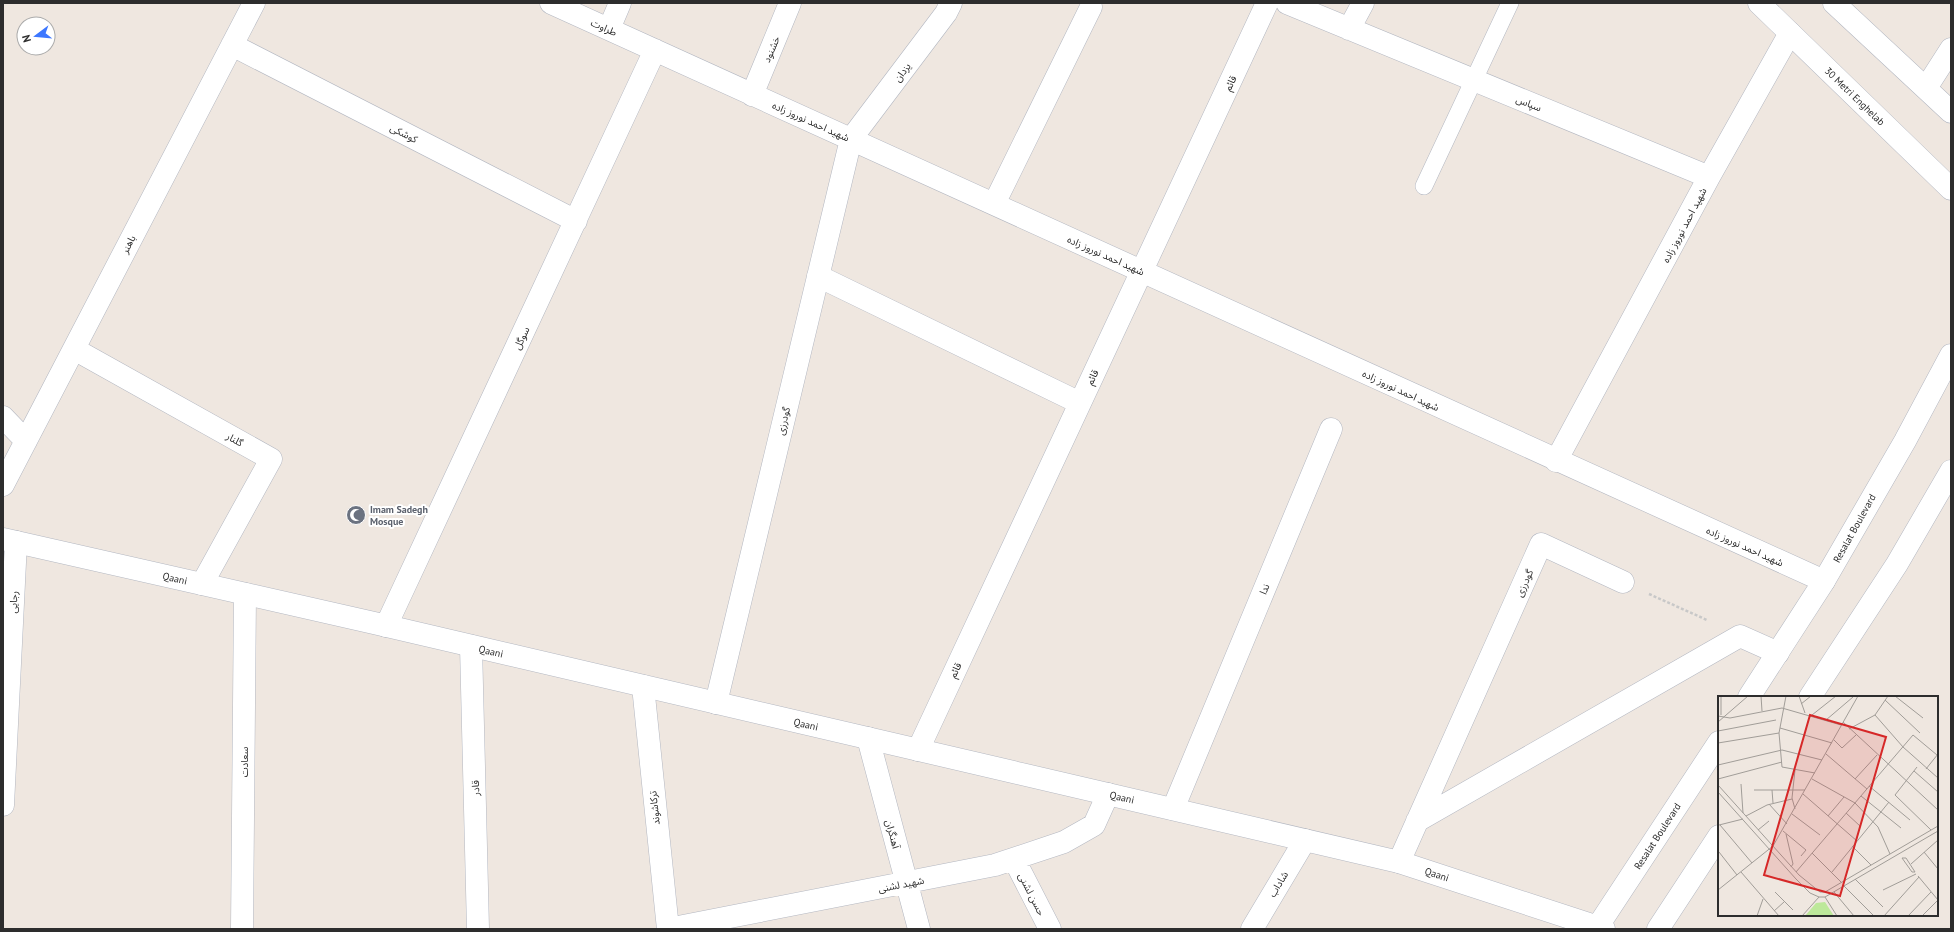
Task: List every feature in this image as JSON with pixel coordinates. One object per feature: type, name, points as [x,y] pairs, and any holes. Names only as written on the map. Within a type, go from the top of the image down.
[{"type":"street","name":"باهنر","points":[[3,485],[254,3]]},
{"type":"street","name":"طراوت","points":[[552,3],[656,50]]},
{"type":"street","points":[[609,29],[620,3]]},
{"type":"street","name":"خشنود","points":[[752,95],[790,3]]},
{"type":"street","name":"یزدان","points":[[851,140],[946,14],[951,3]]},
{"type":"street","name":"قائم","points":[[918,750],[1267,3]]},
{"type":"street","name":"سپاس","points":[[1287,3],[1709,177]]},
{"type":"street","points":[[1350,29],[1363,3]]},
{"type":"street","name":"30 Metri Enghelab","points":[[1759,3],[1951,189]]},
{"type":"street","points":[[1834,3],[1951,112]]},
{"type":"street","points":[[994,204],[1091,7]]},
{"type":"street","name":"شهید احمد نوروز زاده","points":[[1556,461],[1709,177],[1790,33]]},
{"type":"street","name":"کوشکی","points":[[232,45],[576,221]]},
{"type":"street","points":[[1926,88],[1951,49]]},
{"type":"street","name":"شهید احمد نوروز زاده","points":[[656,50],[1556,461],[1824,581]]},
{"type":"street","name":"سوگل","points":[[386,626],[656,50]]},
{"type":"street","name":"گودرزی","points":[[716,703],[851,140]]},
{"type":"street","points":[[818,276],[1080,402]]},
{"type":"street","name":"گلنار","points":[[74,349],[271,459],[202,584]]},
{"type":"street","name":"Resalat Boulevard","points":[[1750,696],[1824,581],[1905,441],[1951,354]]},
{"type":"street","points":[[3,417],[26,441]]},
{"type":"street","name":"ندا","points":[[1173,809],[1331,429]]},
{"type":"street","points":[[1811,696],[1897,564],[1951,471]]},
{"type":"street","name":"Qaani","points":[[10,541],[386,626],[1399,862],[1599,928]]},
{"type":"street","name":"رجایی","points":[[3,805],[10,541]]},
{"type":"street","name":"گودرزی","points":[[1399,862],[1541,544],[1623,582]]},
{"type":"street","name":"سعادت","points":[[242,929],[245,594]]},
{"type":"street","points":[[1417,821],[1740,636],[1778,653]]},
{"type":"street","name":"قادر","points":[[471,646],[478,929]]},
{"type":"street","name":"ترکاشوند","points":[[643,686],[668,929]]},
{"type":"street","name":"آهنگران","points":[[868,738],[919,929]]},
{"type":"street","name":"Resalat Boulevard","points":[[1599,928],[1718,744]]},
{"type":"street","name":"شهید لشنی","points":[[668,929],[995,866],[1064,842],[1094,825],[1108,794]]},
{"type":"street","points":[[1658,929],[1718,838]]},
{"type":"street","name":"شاداب","points":[[1252,929],[1305,840]]},
{"type":"street","name":"حسن لشنی","points":[[1014,859],[1050,929]]},
{"type":"lane","points":[[1424,186],[1510,3]]},
{"type":"path","points":[[1623,582],[1740,636]]},
{"type":"place","name":"Imam Sadegh Mosque","points":[[356,515]]}]
